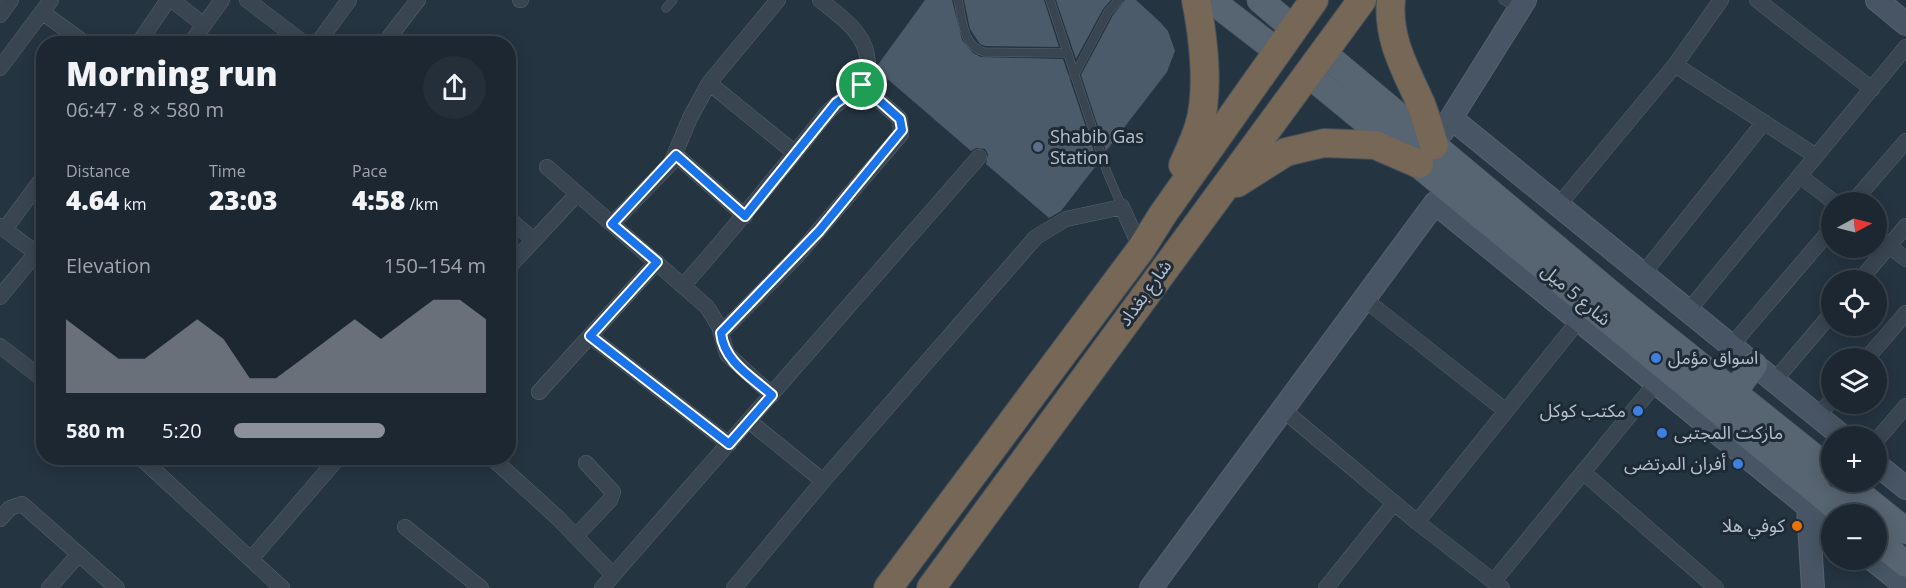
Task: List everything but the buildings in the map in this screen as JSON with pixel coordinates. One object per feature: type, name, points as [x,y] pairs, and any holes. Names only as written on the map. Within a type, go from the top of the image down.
[{"type":"highway","points":[[1163,214],[1200,124],[1203,69],[1196,0]]},
{"type":"highway","name":"شارع بغداد","points":[[888,588],[1141,249],[1163,214],[1314,0]]},
{"type":"highway","name":"شارع بغداد","points":[[931,588],[1213,200],[1317,64],[1362,0]]},
{"type":"highway","points":[[1213,200],[1286,152],[1324,143],[1375,145],[1426,154],[1421,105],[1397,52],[1391,24],[1391,0]]},
{"type":"main road","points":[[1211,0],[1285,40]]},
{"type":"main road","points":[[1260,0],[1285,40]]},
{"type":"main road","name":"شارع 5 ميل","points":[[1317,64],[1426,154],[1620,301],[1821,462]]},
{"type":"main road","name":"شارع 5 ميل","points":[[1426,154],[1704,412],[1830,504]]},
{"type":"main road","points":[[1734,392],[1754,365]]},
{"type":"main road","points":[[1857,492],[1906,531]]},
{"type":"main road","points":[[1887,556],[1902,578]]},
{"type":"street","points":[[0,15],[11,0]]},
{"type":"street","points":[[144,36],[170,0],[204,25]]},
{"type":"street","points":[[196,36],[222,0]]},
{"type":"street","points":[[247,0],[294,36]]},
{"type":"street","points":[[323,36],[349,0]]},
{"type":"street","points":[[390,36],[418,0]]},
{"type":"street","points":[[612,224],[676,155],[690,118],[710,83],[778,0]]},
{"type":"street","points":[[684,285],[745,216],[836,103],[862,85],[867,71],[865,47],[847,21],[820,0]]},
{"type":"street","points":[[1558,206],[1675,65],[1721,0]]},
{"type":"street","points":[[1757,0],[1872,88]]},
{"type":"street","points":[[1877,0],[1906,24]]},
{"type":"street","points":[[1426,154],[1451,118],[1516,3]]},
{"type":"street","points":[[0,68],[46,6],[78,36]]},
{"type":"street","points":[[1688,311],[1906,47]]},
{"type":"street","points":[[1675,65],[1816,156]]},
{"type":"street","points":[[710,83],[795,153]]},
{"type":"street","points":[[721,333],[796,257],[901,134],[900,119],[862,85]]},
{"type":"street","points":[[1451,118],[1774,381],[1821,406]]},
{"type":"street","points":[[1642,274],[1764,122]]},
{"type":"street","points":[[1862,192],[1906,141]]},
{"type":"street","points":[[676,155],[745,216]]},
{"type":"street","points":[[602,588],[979,158]]},
{"type":"street","points":[[547,167],[684,285],[712,313],[721,333],[724,347],[731,359],[772,395]]},
{"type":"street","points":[[1800,176],[1821,192]]},
{"type":"street","points":[[36,186],[2,227],[36,246]]},
{"type":"street","points":[[516,259],[577,194]]},
{"type":"street","points":[[1151,588],[1435,203],[1656,383],[1704,412],[1821,517]]},
{"type":"street","points":[[734,588],[823,481],[1027,245],[1045,230],[1066,219],[1122,207],[1141,249]]},
{"type":"street","points":[[516,225],[534,240]]},
{"type":"street","points":[[1869,270],[1906,226]]},
{"type":"street","points":[[1731,346],[1821,241]]},
{"type":"street","points":[[1889,246],[1906,259]]},
{"type":"street","points":[[0,297],[36,253]]},
{"type":"street","points":[[539,392],[657,262]]},
{"type":"street","points":[[1363,298],[1506,411]]},
{"type":"street","points":[[1876,348],[1906,313]]},
{"type":"street","points":[[1417,522],[1579,321]]},
{"type":"street","points":[[1774,381],[1821,327]]},
{"type":"street","points":[[590,336],[729,444]]},
{"type":"street","points":[[0,346],[36,374]]},
{"type":"street","points":[[1282,409],[1417,522],[1498,585],[1583,472],[1656,383]]},
{"type":"street","points":[[1887,428],[1906,406]]},
{"type":"street","points":[[749,421],[823,481]]},
{"type":"street","points":[[576,536],[610,500],[613,492],[586,463]]},
{"type":"street","points":[[149,465],[282,588]]},
{"type":"street","points":[[251,559],[332,465]]},
{"type":"street","points":[[500,465],[576,536],[613,575]]},
{"type":"street","points":[[1583,472],[1716,588]]},
{"type":"street","points":[[1887,473],[1906,488]]},
{"type":"street","points":[[1327,587],[1394,503]]},
{"type":"street","points":[[0,519],[10,508],[22,504],[117,588]]},
{"type":"street","points":[[1808,507],[1813,588]]},
{"type":"street","points":[[405,527],[481,588]]},
{"type":"street","points":[[49,588],[79,554]]},
{"type":"street","points":[[1887,569],[1902,578]]},
{"type":"lane","points":[[666,8],[673,0]]},
{"type":"lane","points":[[958,0],[968,44],[975,49],[984,52],[1068,53]]},
{"type":"lane","points":[[1050,0],[1074,76],[1122,207]]},
{"type":"lane","points":[[1074,76],[1108,12],[1119,0]]},
{"type":"place","name":"Shabib Gas Station","points":[[1038,147]]},
{"type":"place","name":"اسواق مؤمل","points":[[1656,358]]},
{"type":"place","name":"مكتب كوكل","points":[[1638,411]]},
{"type":"place","name":"ماركت المجتبى","points":[[1662,433]]},
{"type":"place","name":"أفران المرتضى","points":[[1738,464]]},
{"type":"place","name":"كوفي هلا","points":[[1797,526]]},
{"type":"route","points":[[862,85],[900,119],[902,130],[899,137],[819,231],[721,333],[724,347],[731,359],[772,395],[729,444],[590,336],[657,262],[612,224],[676,155],[745,216],[836,103],[862,85]]}]
